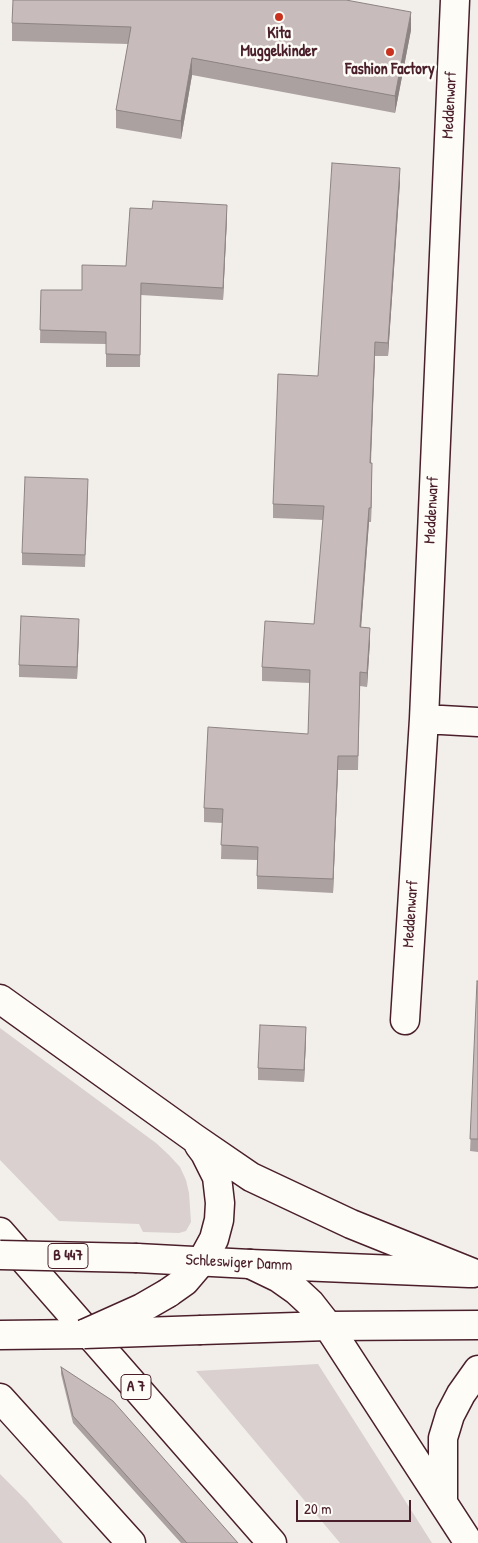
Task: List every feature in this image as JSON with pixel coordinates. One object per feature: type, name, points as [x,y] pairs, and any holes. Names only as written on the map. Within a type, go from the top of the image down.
[{"type":"main road","name":"Meddenwarf","points":[[405,1020],[424,719],[455,0]]},
{"type":"main road","points":[[424,719],[478,722]]},
{"type":"main road","points":[[0,999],[194,1138],[252,1177],[351,1224],[475,1273]]},
{"type":"main road","points":[[84,1334],[142,1308],[168,1293],[185,1280],[202,1261],[214,1239],[219,1220],[219,1188],[213,1166],[194,1138]]},
{"type":"main road","name":"A 7","points":[[0,1232],[272,1543]]},
{"type":"main road","name":"Schleswiger Damm","points":[[0,1255],[137,1258],[475,1273]]},
{"type":"main road","points":[[250,1264],[279,1278],[310,1303],[328,1326],[469,1543]]},
{"type":"main road","points":[[0,1335],[328,1326],[478,1325]]},
{"type":"main road","points":[[443,1502],[444,1438],[450,1415],[460,1394],[478,1370]]},
{"type":"main road","points":[[0,1398],[131,1543]]},
{"type":"shaded area","points":[[0,1028],[156,1143],[180,1167],[189,1193],[191,1222],[186,1231],[179,1233],[143,1232],[139,1224],[59,1221],[0,1160]]},
{"type":"shaded area","points":[[318,1364],[432,1543],[340,1543],[196,1371]]},
{"type":"shaded area","points":[[0,1474],[27,1501],[63,1543],[0,1543]]},
{"type":"building","points":[[13,0],[346,0],[411,12],[395,96],[192,58],[181,121],[116,110],[131,27],[12,23]]},
{"type":"building","points":[[332,163],[400,168],[388,343],[375,342],[370,463],[372,463],[371,508],[369,508],[360,627],[370,628],[367,673],[360,672],[358,756],[338,756],[333,879],[257,876],[258,847],[221,845],[223,809],[204,808],[208,727],[308,734],[310,670],[262,667],[265,621],[314,624],[324,506],[273,504],[278,374],[318,376]]},
{"type":"building","points":[[153,201],[227,205],[223,288],[141,283],[140,355],[106,354],[106,332],[40,330],[41,290],[82,290],[82,265],[126,266],[130,208],[152,209]]},
{"type":"building","points":[[25,477],[88,479],[85,555],[22,553]]},
{"type":"building","points":[[21,616],[79,619],[77,667],[19,665]]},
{"type":"building","points":[[477,981],[478,1139],[470,1139]]},
{"type":"building","points":[[260,1025],[306,1027],[304,1070],[258,1068]]},
{"type":"building","points":[[61,1367],[113,1401],[238,1543],[187,1543],[73,1416]]},
{"type":"place","name":"Kita Muggelkinder","points":[[279,17]]},
{"type":"place","name":"Fashion Factory","points":[[390,52]]}]
